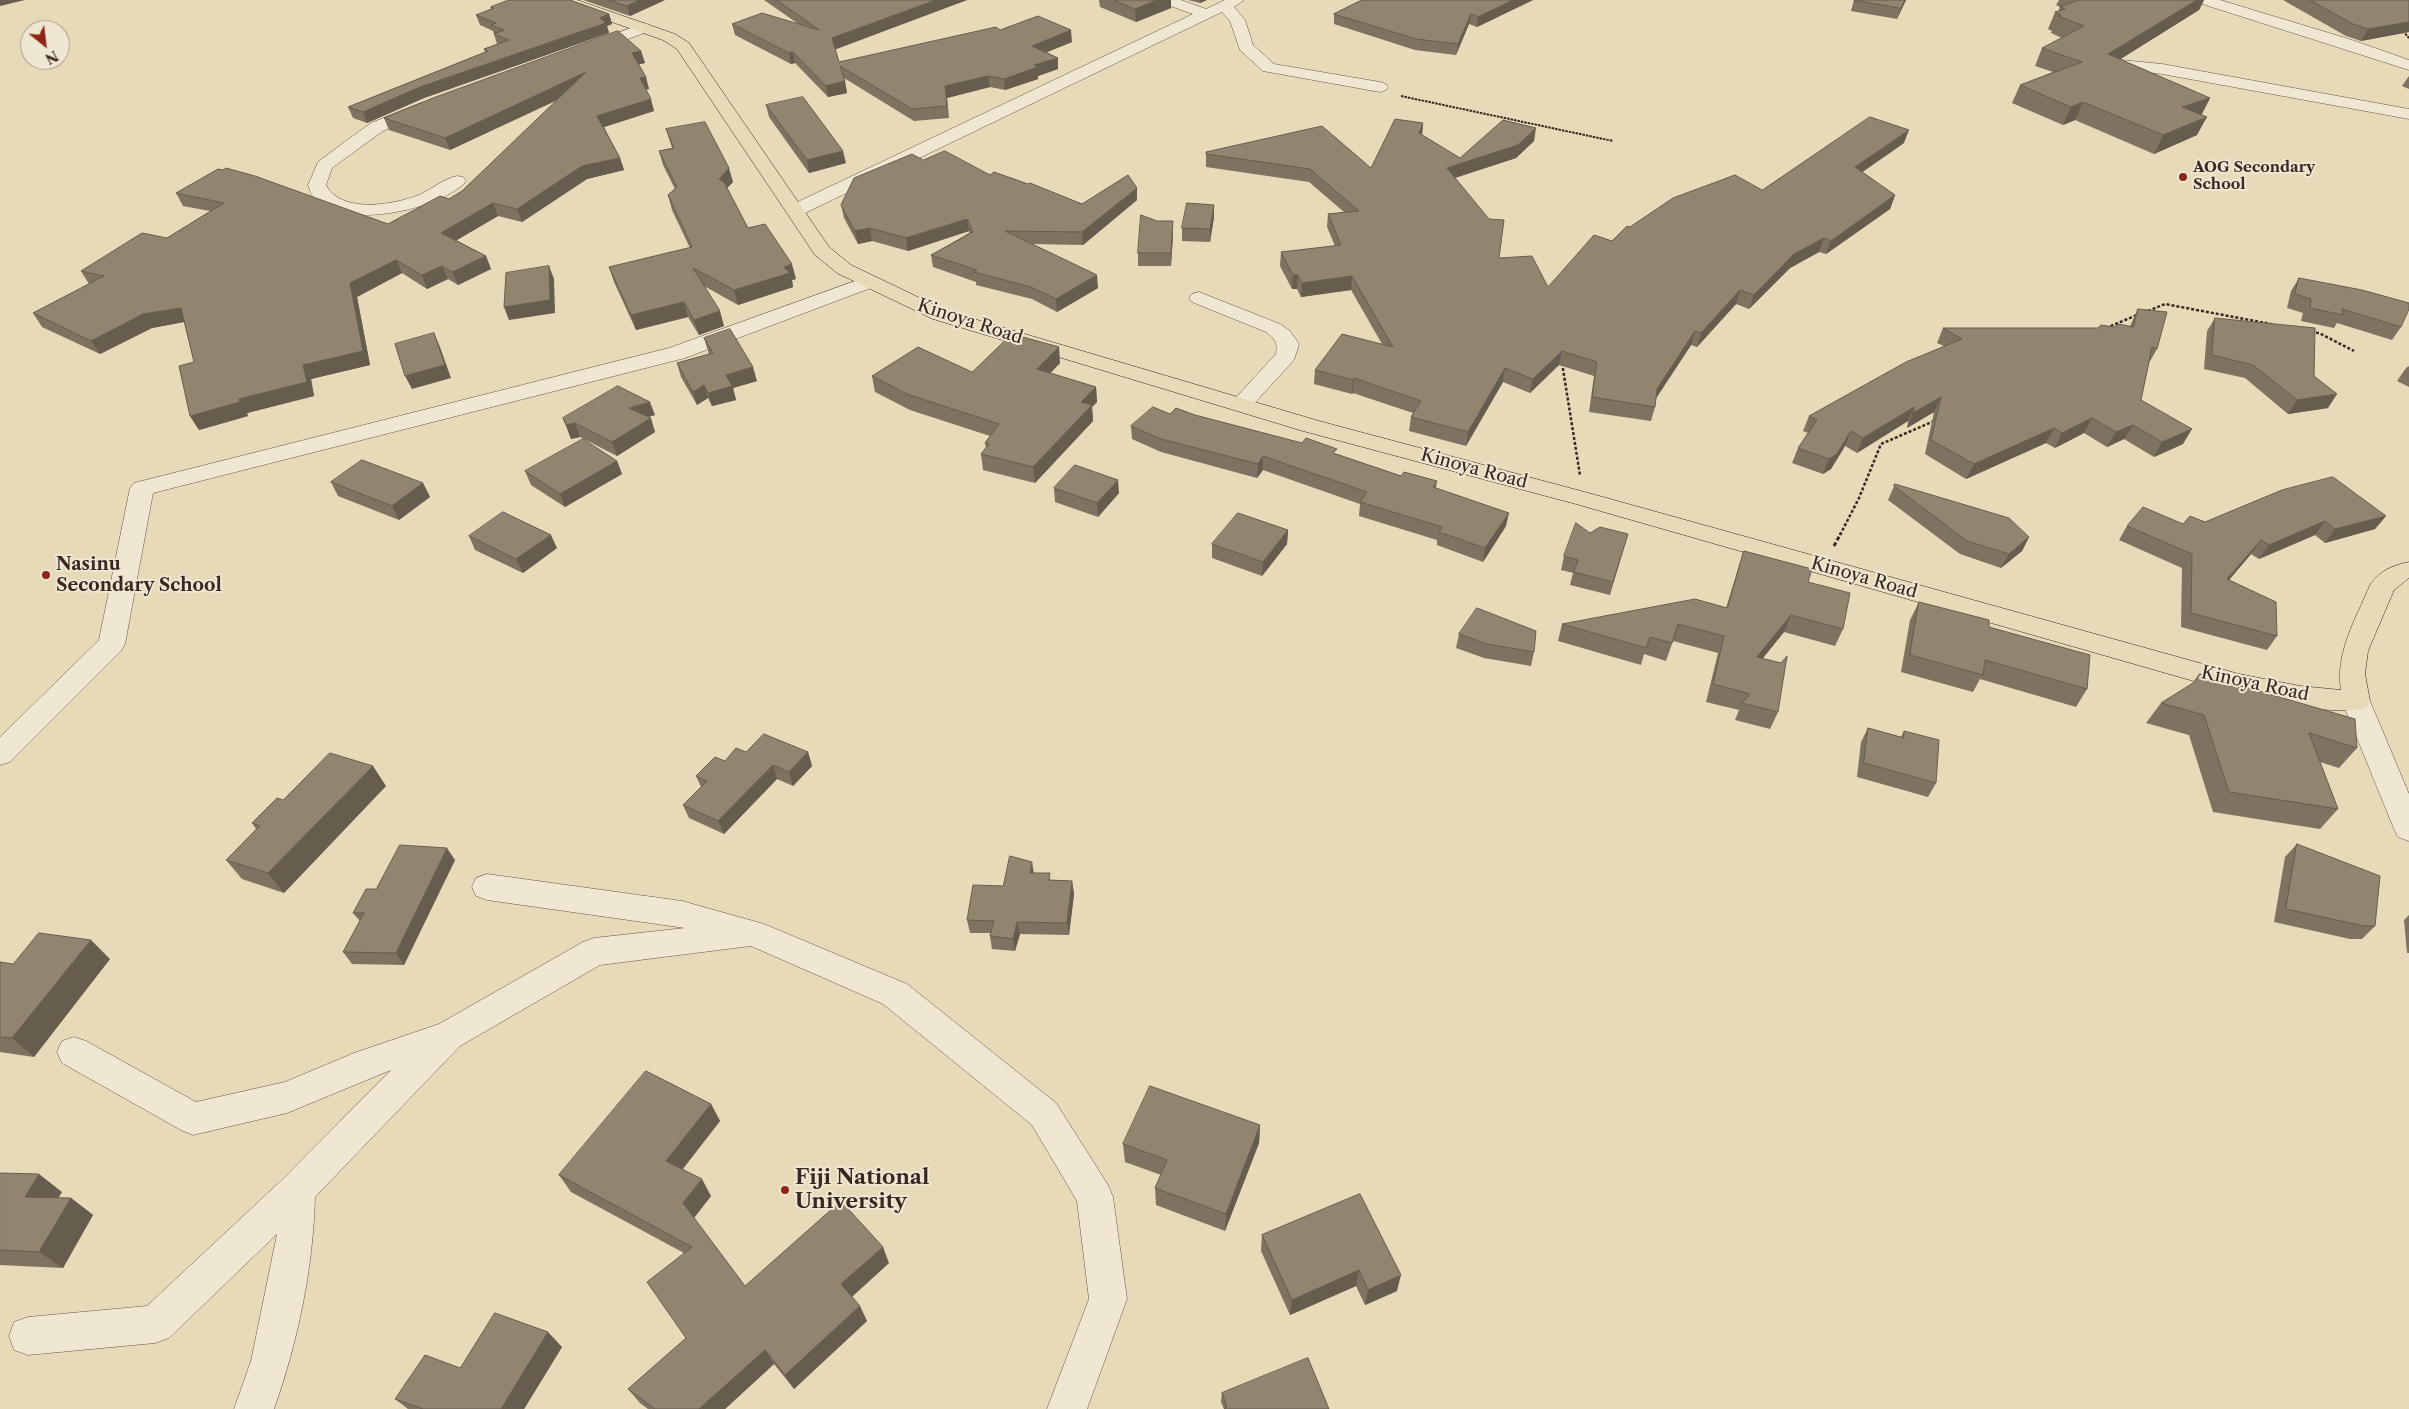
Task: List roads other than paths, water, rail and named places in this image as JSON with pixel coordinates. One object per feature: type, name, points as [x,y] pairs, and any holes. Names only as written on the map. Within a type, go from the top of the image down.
[{"type":"main road","name":"Kinoya Road","points":[[564,0],[670,37],[683,46],[822,251],[844,269],[940,316],[1311,426],[1584,499],[2239,684],[2300,696],[2356,701]]},
{"type":"main road","points":[[2356,701],[2352,674],[2355,651],[2383,585],[2400,572],[2409,570]]},
{"type":"street","points":[[1167,0],[1207,14]]},
{"type":"street","points":[[2204,0],[2346,43],[2409,65]]},
{"type":"street","points":[[796,210],[895,165],[1115,56],[1231,3],[1246,48],[1269,68],[1380,87]]},
{"type":"street","points":[[576,53],[644,28]]},
{"type":"street","points":[[2121,65],[2162,69],[2409,114]]},
{"type":"street","points":[[440,100],[377,128],[352,145],[324,166],[318,185],[322,196],[338,206],[367,209],[390,208],[412,204],[432,196],[457,181]]},
{"type":"street","points":[[0,754],[112,644],[142,488],[677,353],[869,282]]},
{"type":"street","points":[[1199,298],[1273,328],[1283,335],[1288,344],[1286,354],[1241,404]]},
{"type":"street","points":[[2356,701],[2409,829]]},
{"type":"street","points":[[487,887],[682,914],[753,933],[895,994],[1044,1114],[1095,1198],[1108,1299],[1067,1409]]},
{"type":"street","points":[[74,1052],[193,1119],[288,1097],[366,1064],[448,1036],[594,952],[753,933]]},
{"type":"street","points":[[28,1336],[154,1324],[297,1190],[448,1036]]},
{"type":"street","points":[[254,1409],[271,1361],[293,1253],[297,1190]]},
{"type":"place","name":"AOG Secondary School","points":[[2183,177]]},
{"type":"place","name":"Nasinu Secondary School","points":[[46,575]]},
{"type":"place","name":"Fiji National University","points":[[785,1190]]}]
